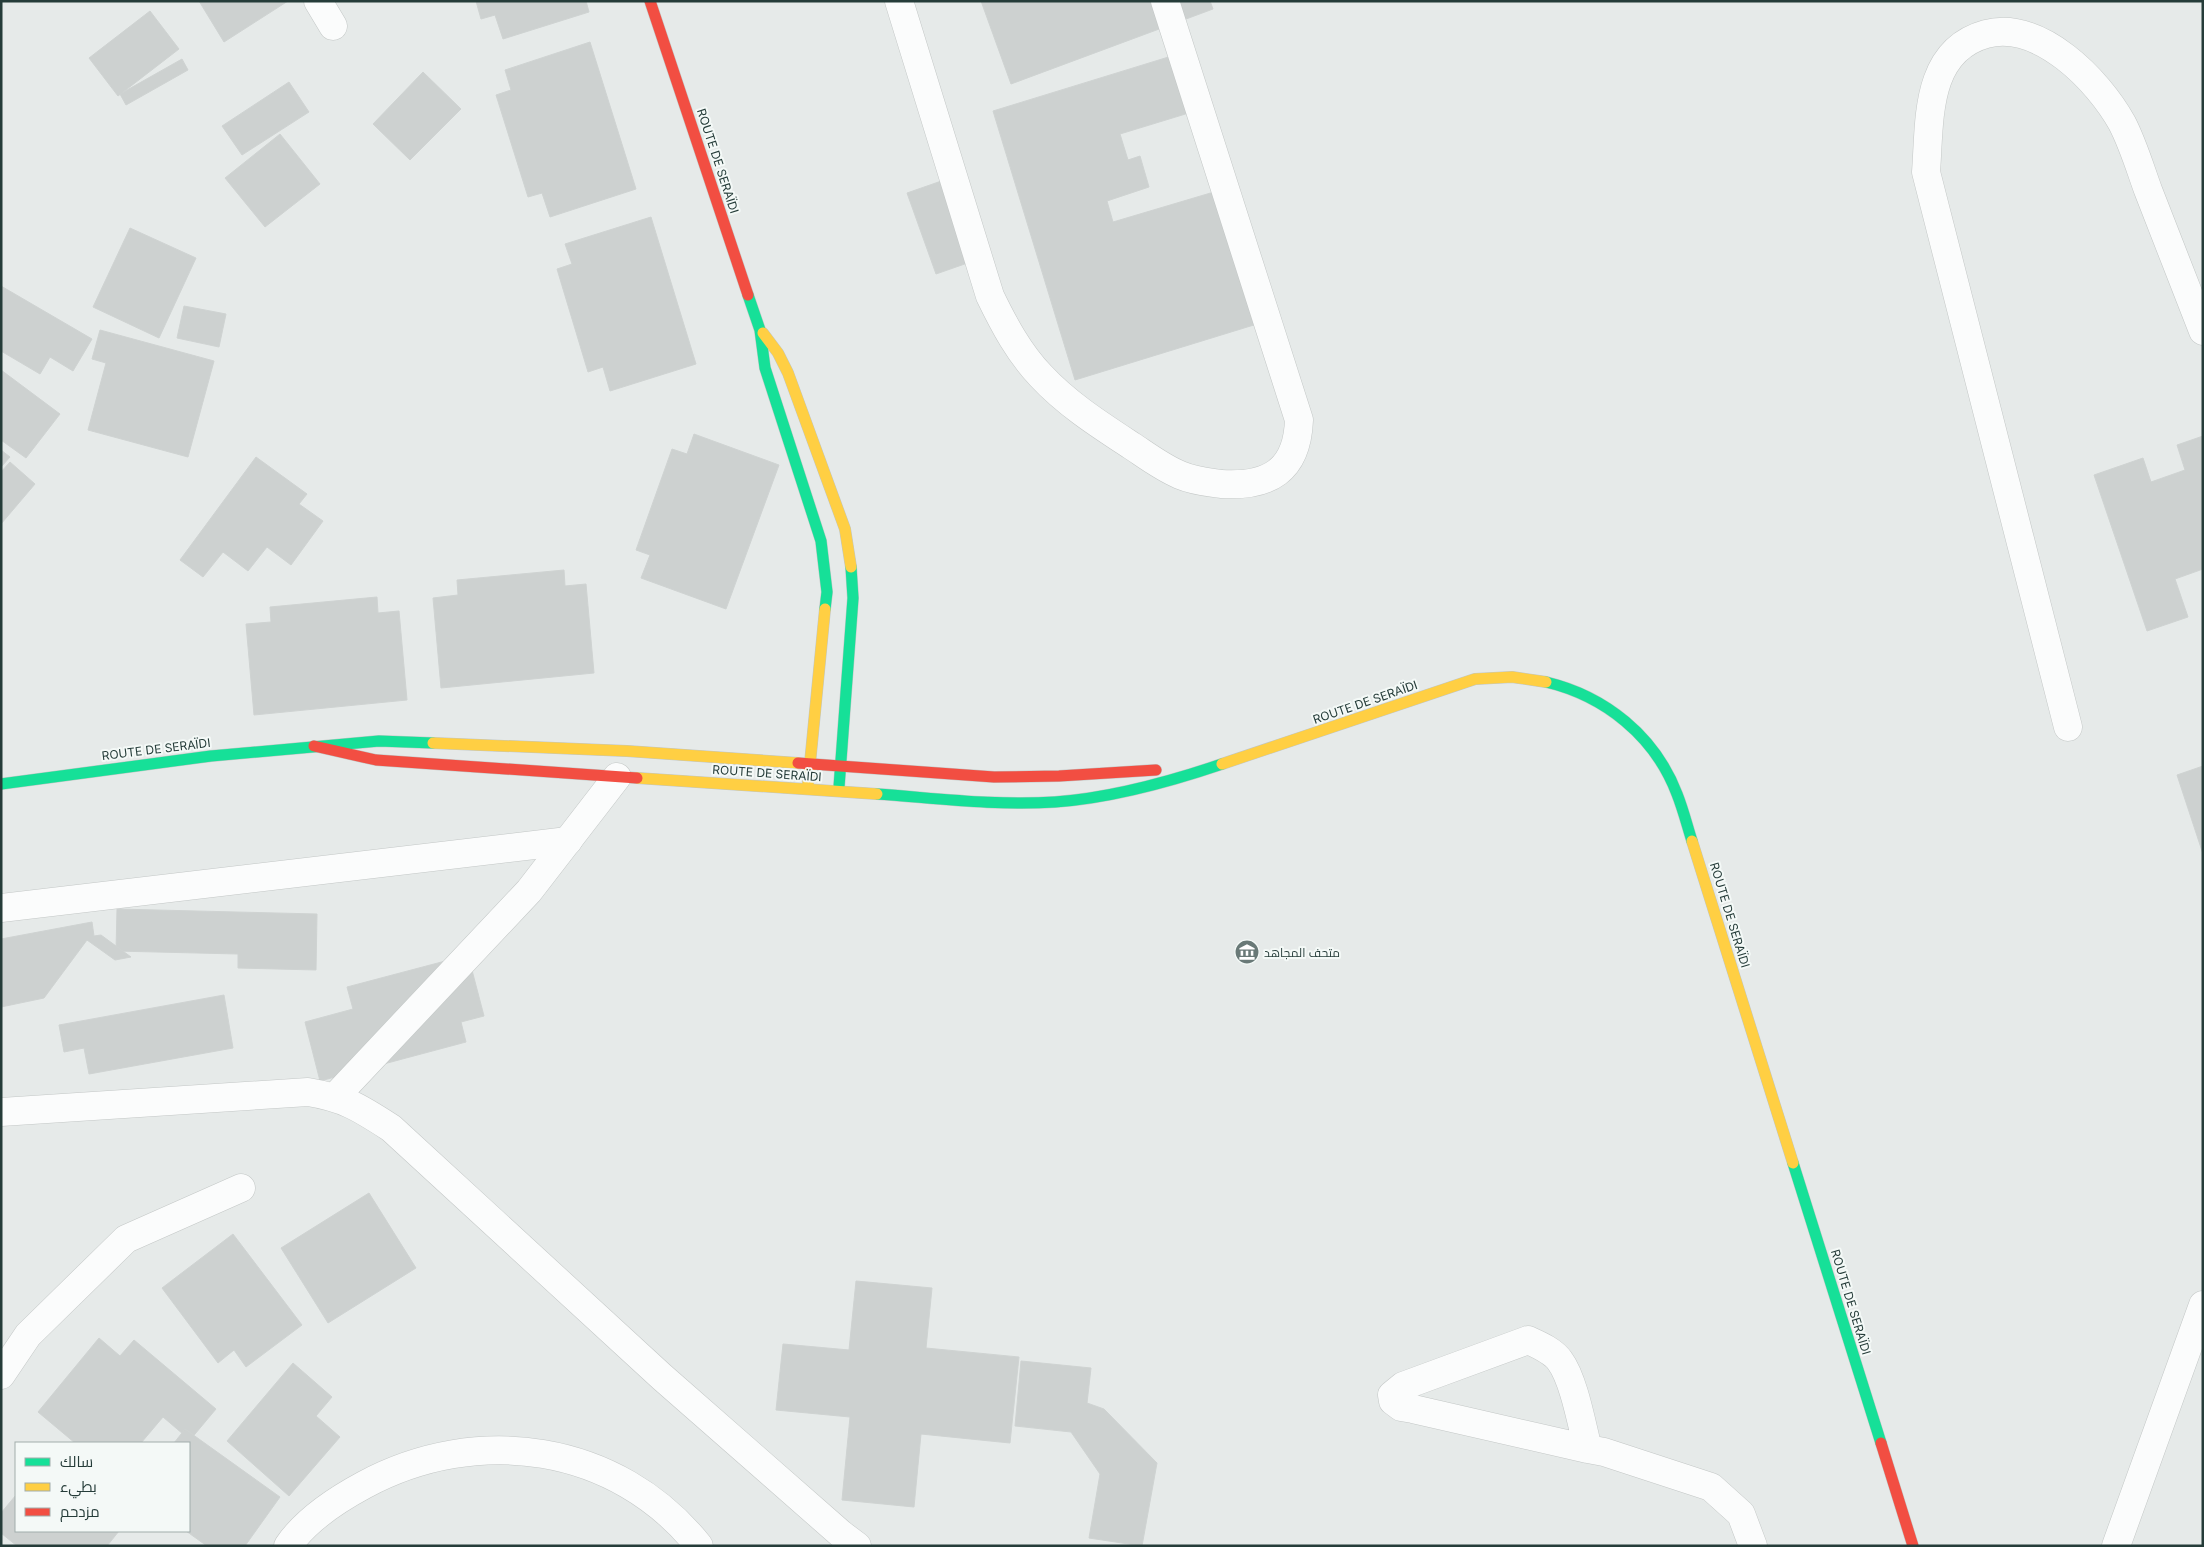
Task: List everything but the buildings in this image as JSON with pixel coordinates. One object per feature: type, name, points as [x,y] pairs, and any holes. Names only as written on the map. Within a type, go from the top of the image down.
[{"type":"street","points":[[318,1],[333,26]]},
{"type":"street","name":"ROUTE DE SERAÏDI","points":[[650,1],[760,330]]},
{"type":"street","points":[[899,1],[990,296],[1020,350],[1040,376],[1064,398],[1161,465],[1179,475],[1198,482],[1244,485],[1260,482],[1274,475],[1285,464],[1294,451],[1298,436],[1299,420],[1165,1]]},
{"type":"street","points":[[2068,727],[1926,172],[1934,86],[1940,70],[1963,44],[1978,36],[1994,32],[2028,35],[2066,57],[2098,87],[2123,124],[2203,331]]},
{"type":"street","points":[[760,330],[765,368],[820,541],[825,567],[827,592],[808,790]]},
{"type":"street","points":[[760,330],[778,353],[788,374],[845,529],[849,552],[853,598],[839,792]]},
{"type":"street","name":"ROUTE DE SERAÏDI","points":[[314,746],[376,760],[992,802],[1055,802],[1116,793],[1216,766],[1475,679],[1516,677],[1558,683],[1596,700],[1630,724],[1658,756],[1677,793],[1912,1546]]},
{"type":"street","name":"ROUTE DE SERAÏDI","points":[[1,784],[211,756],[368,741],[627,751],[841,768],[1023,777],[1216,766]]},
{"type":"street","points":[[335,1097],[529,891],[617,777]]},
{"type":"street","points":[[1,908],[568,841]]},
{"type":"street","points":[[1,1112],[308,1092],[335,1097],[361,1108],[391,1128],[662,1377],[857,1546]]},
{"type":"street","points":[[1,1375],[28,1335],[126,1239],[241,1188]]},
{"type":"street","points":[[2116,1546],[2203,1305]]},
{"type":"street","points":[[1588,1449],[1569,1381],[1560,1361],[1542,1346],[1528,1340],[1403,1386],[1392,1395],[1393,1402],[1401,1407],[1588,1449],[1711,1487],[1741,1514],[1753,1546]]},
{"type":"street","points":[[288,1546],[337,1500],[391,1471],[450,1455],[502,1449],[555,1455],[604,1471],[650,1497],[688,1532],[699,1546]]},
{"type":"traffic: fast","points":[[748,295],[760,330],[765,368],[821,541],[827,592],[825,609]]},
{"type":"traffic: fast","points":[[839,787],[853,598],[851,567]]},
{"type":"traffic: fast","points":[[1546,682],[1568,688],[1608,708],[1641,737],[1656,754],[1667,773],[1679,800],[1692,841]]},
{"type":"traffic: fast","points":[[1,784],[211,756],[379,741],[433,743]]},
{"type":"traffic: fast","points":[[877,794],[988,802],[1055,802],[1097,797],[1140,788],[1222,764]]},
{"type":"traffic: fast","points":[[1793,1163],[1881,1443]]},
{"type":"traffic: slow","points":[[763,333],[778,353],[788,373],[845,529],[851,567]]},
{"type":"traffic: slow","points":[[808,784],[825,609]]},
{"type":"traffic: slow","points":[[1222,764],[1475,679],[1512,677],[1546,682]]},
{"type":"traffic: slow","points":[[433,743],[627,751],[798,763]]},
{"type":"traffic: slow","points":[[637,778],[877,794]]},
{"type":"traffic: slow","points":[[1692,841],[1793,1163]]},
{"type":"traffic: jam","points":[[650,1],[748,295]]},
{"type":"traffic: jam","points":[[314,746],[376,760],[637,778]]},
{"type":"traffic: jam","points":[[798,763],[994,777],[1059,776],[1156,770]]},
{"type":"traffic: jam","points":[[1881,1443],[1913,1546]]},
{"type":"place","name":"متحف المجاهد","points":[[1247,952]]}]
